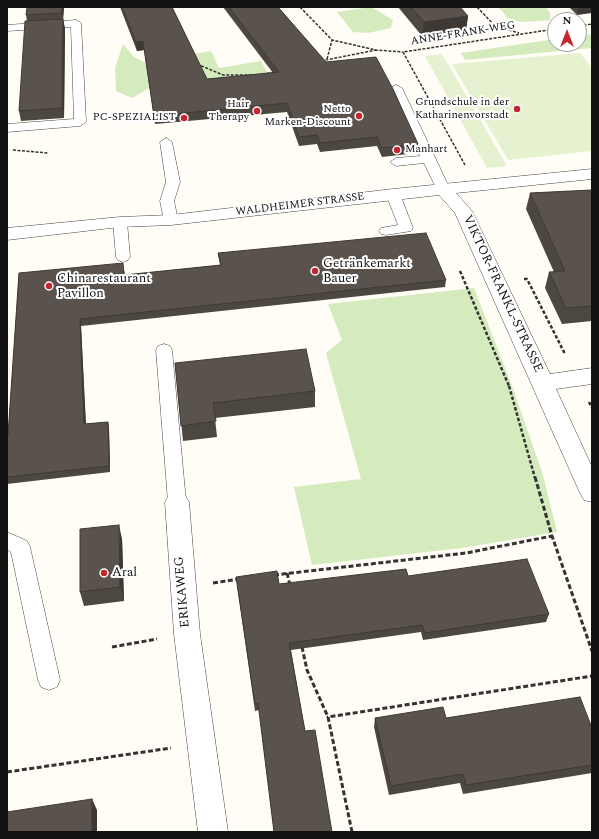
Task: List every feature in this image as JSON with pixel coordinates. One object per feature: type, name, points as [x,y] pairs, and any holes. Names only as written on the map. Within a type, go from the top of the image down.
[{"type":"street","name":"WALDHEIMER STRASSE","points":[[7,234],[120,222],[171,220],[474,185],[592,174]]},
{"type":"street","name":"VIKTOR-FRANKL-STRASSE","points":[[443,189],[463,211],[592,492]]},
{"type":"street","name":"VIKTOR-FRANKL-STRASSE","points":[[543,383],[592,376]]},
{"type":"street","name":"ERIKAWEG","points":[[177,502],[182,587],[187,634],[213,832]]},
{"type":"lane","points":[[7,28],[76,23],[80,122],[7,128]]},
{"type":"lane","points":[[396,88],[443,189]]},
{"type":"lane","points":[[166,142],[173,182],[167,201],[171,220]]},
{"type":"lane","points":[[396,162],[428,159]]},
{"type":"lane","points":[[386,230],[406,228],[393,194]]},
{"type":"lane","points":[[120,222],[123,257]]},
{"type":"lane","name":"ERIKAWEG","points":[[164,350],[177,502]]},
{"type":"lane","points":[[7,540],[20,547],[49,680]]},
{"type":"path","points":[[300,7],[332,40],[376,50],[404,52]]},
{"type":"path","points":[[477,7],[495,26],[519,33]]},
{"type":"path","name":"ANNE-FRANK-WEG","points":[[474,185],[443,123],[404,52],[519,33],[547,30]]},
{"type":"path","points":[[327,59],[332,40]]},
{"type":"path","points":[[320,61],[376,50]]},
{"type":"path","points":[[193,62],[223,75],[258,75],[279,72]]},
{"type":"path","points":[[7,151],[48,153]]},
{"type":"path","points":[[543,383],[509,386],[552,536],[592,651]]},
{"type":"path","points":[[272,575],[466,553],[552,536]]},
{"type":"path","points":[[288,573],[290,588]]},
{"type":"path","points":[[182,587],[242,579]]},
{"type":"path","points":[[112,647],[187,634]]},
{"type":"path","points":[[301,640],[307,670],[328,717],[352,832]]},
{"type":"path","points":[[328,717],[592,676]]},
{"type":"path","points":[[7,772],[202,743]]},
{"type":"green space","points":[[371,7],[393,20],[391,28],[368,33],[353,32],[337,12]]},
{"type":"green space","points":[[498,7],[545,7],[550,12],[547,12],[547,20],[524,22],[510,20]]},
{"type":"green space","points":[[592,34],[592,48],[587,48],[587,35]]},
{"type":"green space","points":[[547,40],[547,52],[550,52],[465,60],[461,53]]},
{"type":"green space","points":[[123,44],[134,57],[146,63],[211,51],[219,68],[261,61],[270,77],[149,88],[132,98],[116,91],[115,68]]},
{"type":"green space","points":[[580,53],[592,68],[592,151],[508,160],[452,64]]},
{"type":"green space","points":[[442,54],[507,166],[487,168],[425,56]]},
{"type":"green space","points":[[474,288],[511,383],[543,475],[557,532],[462,548],[312,565],[294,487],[361,479],[326,353],[342,340],[328,304]]},
{"type":"building","points":[[27,7],[62,7],[62,13],[26,15]]},
{"type":"building","points":[[122,7],[172,7],[207,79],[279,72],[229,7],[278,7],[326,62],[376,57],[393,89],[418,144],[382,148],[377,137],[320,143],[317,135],[299,137],[287,103],[154,116],[143,41],[136,42]]},
{"type":"building","points":[[411,7],[460,7],[468,16],[424,22]]},
{"type":"building","points":[[63,19],[62,108],[19,111],[25,21]]},
{"type":"building","points":[[592,190],[592,306],[566,308],[549,272],[565,271],[530,193]]},
{"type":"building","points":[[426,233],[446,280],[80,319],[84,424],[108,422],[109,466],[7,477],[7,435],[19,273],[123,263],[124,275],[221,265],[218,253]]},
{"type":"building","points":[[306,349],[315,391],[213,403],[216,421],[181,426],[175,363]]},
{"type":"building","name":"Aral","points":[[119,525],[120,587],[80,592],[80,529]]},
{"type":"building","points":[[527,559],[549,614],[425,633],[422,625],[289,643],[305,731],[315,730],[332,832],[274,832],[258,703],[255,704],[236,577],[277,571],[279,584],[406,569],[408,576]]},
{"type":"building","points":[[580,697],[592,728],[592,765],[466,785],[463,774],[391,786],[375,718],[443,707],[446,718]]},
{"type":"building","points":[[92,799],[92,832],[7,832],[7,812]]},
{"type":"place","name":"Grundschule in der Katharinenvorstadt","points":[[517,109]]},
{"type":"place","name":"Hair Therapy","points":[[257,111]]},
{"type":"place","name":"Netto Marken-Discount","points":[[359,116]]},
{"type":"place","name":"PC-SPEZIALIST","points":[[184,118]]},
{"type":"place","name":"Manhart","points":[[397,150]]},
{"type":"place","name":"Getränkemarkt Bauer","points":[[315,271]]},
{"type":"place","name":"Chinarestaurant Pavillon","points":[[49,286]]},
{"type":"place","name":"Aral","points":[[104,573]]}]
